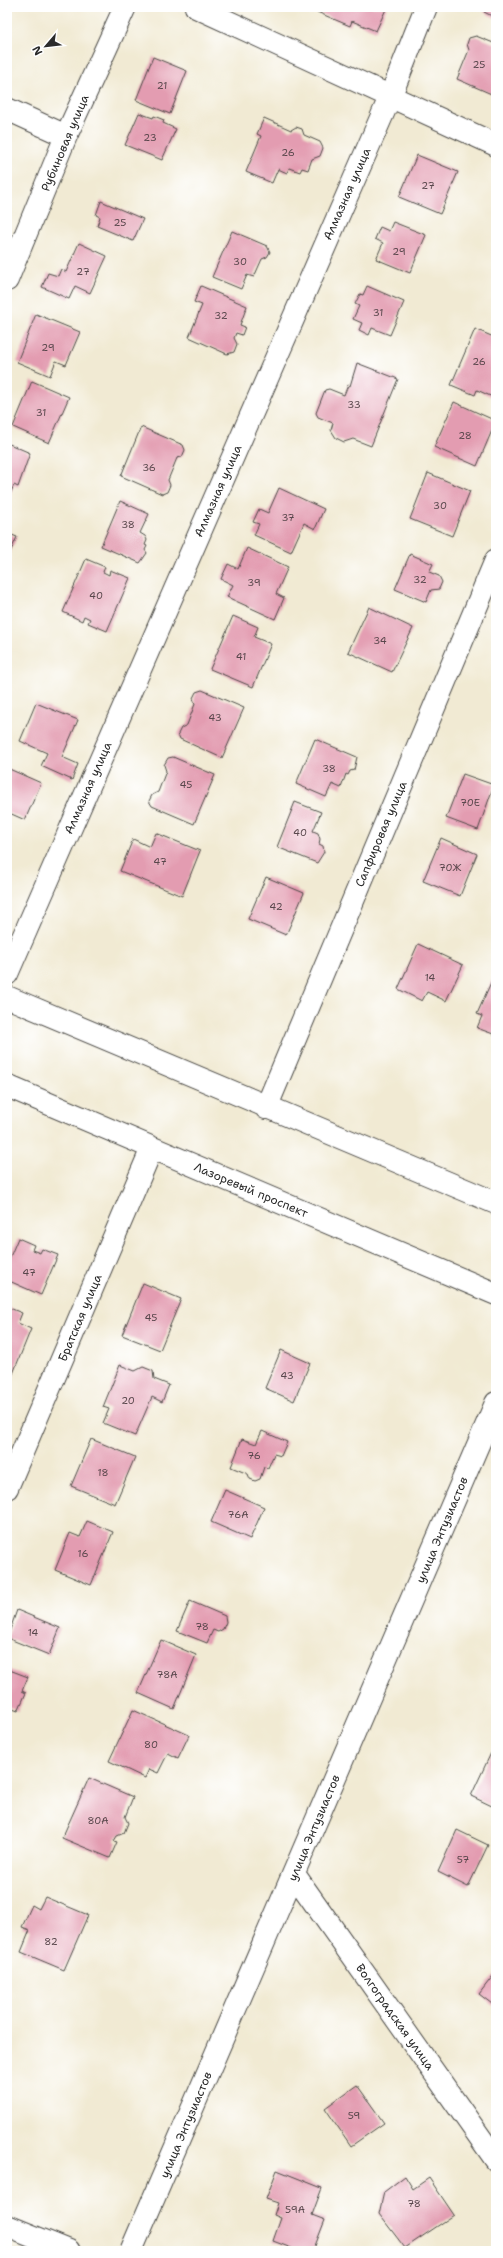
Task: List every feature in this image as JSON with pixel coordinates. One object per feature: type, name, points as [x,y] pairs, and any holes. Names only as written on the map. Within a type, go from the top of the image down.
[{"type":"street","name":"Рубиновая улица","points":[[7,280],[66,136],[125,7]]},
{"type":"street","points":[[196,7],[496,145]]},
{"type":"street","name":"Алмазная улица","points":[[7,974],[390,95],[426,7]]},
{"type":"street","points":[[7,109],[66,136]]},
{"type":"street","name":"Сапфировая улица","points":[[266,1108],[496,560]]},
{"type":"street","points":[[7,997],[266,1108],[496,1203]]},
{"type":"street","name":"Лазоревый проспект","points":[[7,1086],[496,1294]]},
{"type":"street","name":"Братская улица","points":[[7,1488],[152,1148]]},
{"type":"street","name":"улица Энтузиастов","points":[[131,2251],[496,1404]]},
{"type":"street","name":"Волгоградская улица","points":[[294,1874],[496,2160]]},
{"type":"street","points":[[7,2226],[69,2251]]},
{"type":"building","points":[[319,7],[387,7],[376,31],[352,21],[350,26],[317,12]]},
{"type":"building","points":[[486,7],[496,7],[496,18],[484,12]]},
{"type":"building","points":[[476,36],[496,44],[496,96],[457,79],[469,50],[467,44],[469,38]]},
{"type":"building","points":[[153,57],[187,71],[170,114],[136,100]]},
{"type":"building","points":[[139,113],[164,120],[163,123],[176,129],[162,160],[125,145]]},
{"type":"building","points":[[264,118],[291,130],[296,127],[302,129],[304,135],[320,142],[323,148],[320,156],[312,159],[308,170],[302,168],[300,172],[289,168],[287,173],[278,169],[272,183],[246,172],[261,136],[257,134]]},
{"type":"building","points":[[417,155],[458,172],[440,214],[399,197]]},
{"type":"building","points":[[101,201],[143,219],[133,241],[97,226],[100,217],[96,215]]},
{"type":"building","points":[[393,222],[426,235],[410,273],[376,259],[383,243],[375,239],[380,227],[389,231]]},
{"type":"building","points":[[232,231],[267,246],[270,252],[267,257],[262,259],[254,277],[247,275],[241,289],[212,277]]},
{"type":"building","points":[[79,243],[107,256],[90,293],[75,286],[69,299],[42,287],[48,273],[58,276],[61,269],[66,272]]},
{"type":"building","points":[[201,286],[247,306],[240,325],[245,327],[242,335],[236,333],[234,338],[237,344],[234,352],[227,354],[189,337],[202,305],[194,302]]},
{"type":"building","points":[[367,286],[404,302],[390,335],[372,328],[369,335],[359,330],[362,323],[353,319],[359,306],[355,304],[360,294],[363,295]]},
{"type":"building","points":[[36,314],[80,332],[66,365],[56,361],[50,376],[17,362]]},
{"type":"building","points":[[475,329],[496,338],[495,398],[477,390],[475,395],[451,385]]},
{"type":"building","points":[[357,363],[398,379],[371,446],[353,439],[344,442],[336,438],[331,430],[333,423],[318,417],[316,413],[325,390],[329,389],[344,395],[348,385],[350,386]]},
{"type":"building","points":[[32,381],[69,397],[49,443],[13,427]]},
{"type":"building","points":[[454,402],[496,421],[477,466],[434,447]]},
{"type":"building","points":[[141,427],[183,445],[185,450],[182,457],[177,458],[168,480],[170,485],[167,492],[162,494],[121,476]]},
{"type":"building","points":[[7,443],[30,453],[18,487],[14,485],[7,501]]},
{"type":"building","points":[[428,473],[470,491],[452,536],[410,519]]},
{"type":"building","points":[[279,488],[324,509],[315,529],[304,523],[291,552],[254,535],[259,524],[253,522],[259,509],[268,513]]},
{"type":"building","points":[[120,501],[149,514],[140,533],[145,536],[147,540],[145,550],[147,553],[140,563],[101,546]]},
{"type":"building","points":[[7,533],[17,537],[7,559]]},
{"type":"building","points":[[247,548],[288,567],[276,594],[284,598],[275,619],[227,597],[233,585],[221,579],[228,564],[238,569]]},
{"type":"building","points":[[410,554],[433,564],[429,572],[439,576],[442,582],[439,589],[431,590],[426,602],[395,589]]},
{"type":"building","points":[[86,559],[105,567],[103,572],[109,575],[110,570],[130,578],[107,631],[88,623],[90,619],[84,616],[82,621],[63,612]]},
{"type":"building","points":[[369,607],[413,628],[392,672],[348,652]]},
{"type":"building","points":[[233,616],[258,627],[254,637],[271,644],[253,687],[210,669]]},
{"type":"building","points":[[202,690],[244,708],[222,758],[180,739],[178,734],[181,728],[187,725],[195,704],[193,698],[196,692]]},
{"type":"building","points":[[36,703],[78,720],[62,757],[78,764],[72,780],[41,766],[47,753],[20,741]]},
{"type":"building","points":[[315,739],[357,757],[354,770],[350,771],[348,775],[346,774],[341,788],[332,784],[326,797],[296,784]]},
{"type":"building","points":[[173,757],[215,775],[194,824],[152,806],[149,801],[152,795],[158,792],[166,771],[164,765],[168,758]]},
{"type":"building","points":[[7,768],[41,783],[25,820],[7,812]]},
{"type":"building","points":[[463,774],[494,785],[478,830],[446,818]]},
{"type":"building","points":[[295,802],[321,812],[313,831],[318,833],[320,839],[319,844],[323,846],[324,852],[317,863],[277,847]]},
{"type":"building","points":[[156,833],[200,851],[182,896],[120,871],[133,839],[150,847]]},
{"type":"building","points":[[441,838],[477,854],[460,896],[423,881]]},
{"type":"building","points":[[266,877],[304,893],[286,935],[248,919]]},
{"type":"building","points":[[418,944],[463,965],[446,1001],[427,992],[422,1001],[398,989]]},
{"type":"building","points":[[496,971],[496,1035],[477,1028],[482,1016],[477,1014]]},
{"type":"building","points":[[18,1238],[34,1245],[32,1250],[40,1253],[42,1249],[58,1255],[41,1295],[7,1280],[7,1264]]},
{"type":"building","points":[[143,1283],[181,1299],[160,1350],[122,1335]]},
{"type":"building","points":[[7,1307],[22,1313],[18,1323],[31,1329],[8,1386]]},
{"type":"building","points":[[281,1350],[310,1363],[294,1401],[265,1388]]},
{"type":"building","points":[[120,1365],[135,1371],[143,1367],[153,1371],[154,1379],[169,1385],[162,1402],[152,1397],[135,1436],[103,1423],[109,1409],[103,1407]]},
{"type":"building","points":[[262,1431],[287,1442],[281,1456],[274,1454],[268,1468],[264,1467],[260,1479],[255,1481],[250,1479],[248,1474],[231,1467],[242,1439],[256,1444]]},
{"type":"building","points":[[91,1439],[135,1457],[115,1504],[71,1486]]},
{"type":"building","points":[[225,1490],[264,1507],[250,1539],[211,1522]]},
{"type":"building","points":[[87,1521],[113,1532],[91,1585],[55,1570],[70,1533],[80,1537]]},
{"type":"building","points":[[190,1601],[225,1616],[226,1622],[223,1629],[218,1632],[213,1630],[207,1643],[177,1631]]},
{"type":"building","points":[[17,1610],[60,1628],[49,1655],[7,1638]]},
{"type":"building","points":[[161,1640],[196,1655],[174,1709],[138,1693]]},
{"type":"building","points":[[7,1669],[28,1677],[22,1691],[26,1693],[18,1711],[7,1707]]},
{"type":"building","points":[[133,1710],[189,1735],[178,1758],[168,1753],[158,1773],[149,1769],[145,1778],[109,1761]]},
{"type":"building","points":[[491,1753],[496,1755],[496,1808],[471,1796]]},
{"type":"building","points":[[89,1778],[133,1797],[125,1817],[128,1823],[124,1833],[117,1836],[114,1841],[117,1842],[110,1858],[62,1838]]},
{"type":"building","points":[[457,1830],[488,1845],[468,1887],[438,1872]]},
{"type":"building","points":[[45,1897],[88,1915],[64,1970],[21,1952],[30,1930],[22,1927],[32,1905],[39,1909]]},
{"type":"building","points":[[496,1972],[496,2007],[479,1994]]},
{"type":"building","points":[[357,2085],[384,2123],[351,2146],[325,2108]]},
{"type":"building","points":[[277,2170],[322,2188],[312,2215],[325,2220],[313,2251],[299,2251],[273,2241],[281,2218],[274,2215],[278,2203],[266,2199]]},
{"type":"building","points":[[405,2176],[413,2189],[429,2178],[454,2215],[405,2248],[379,2214],[384,2192]]}]
